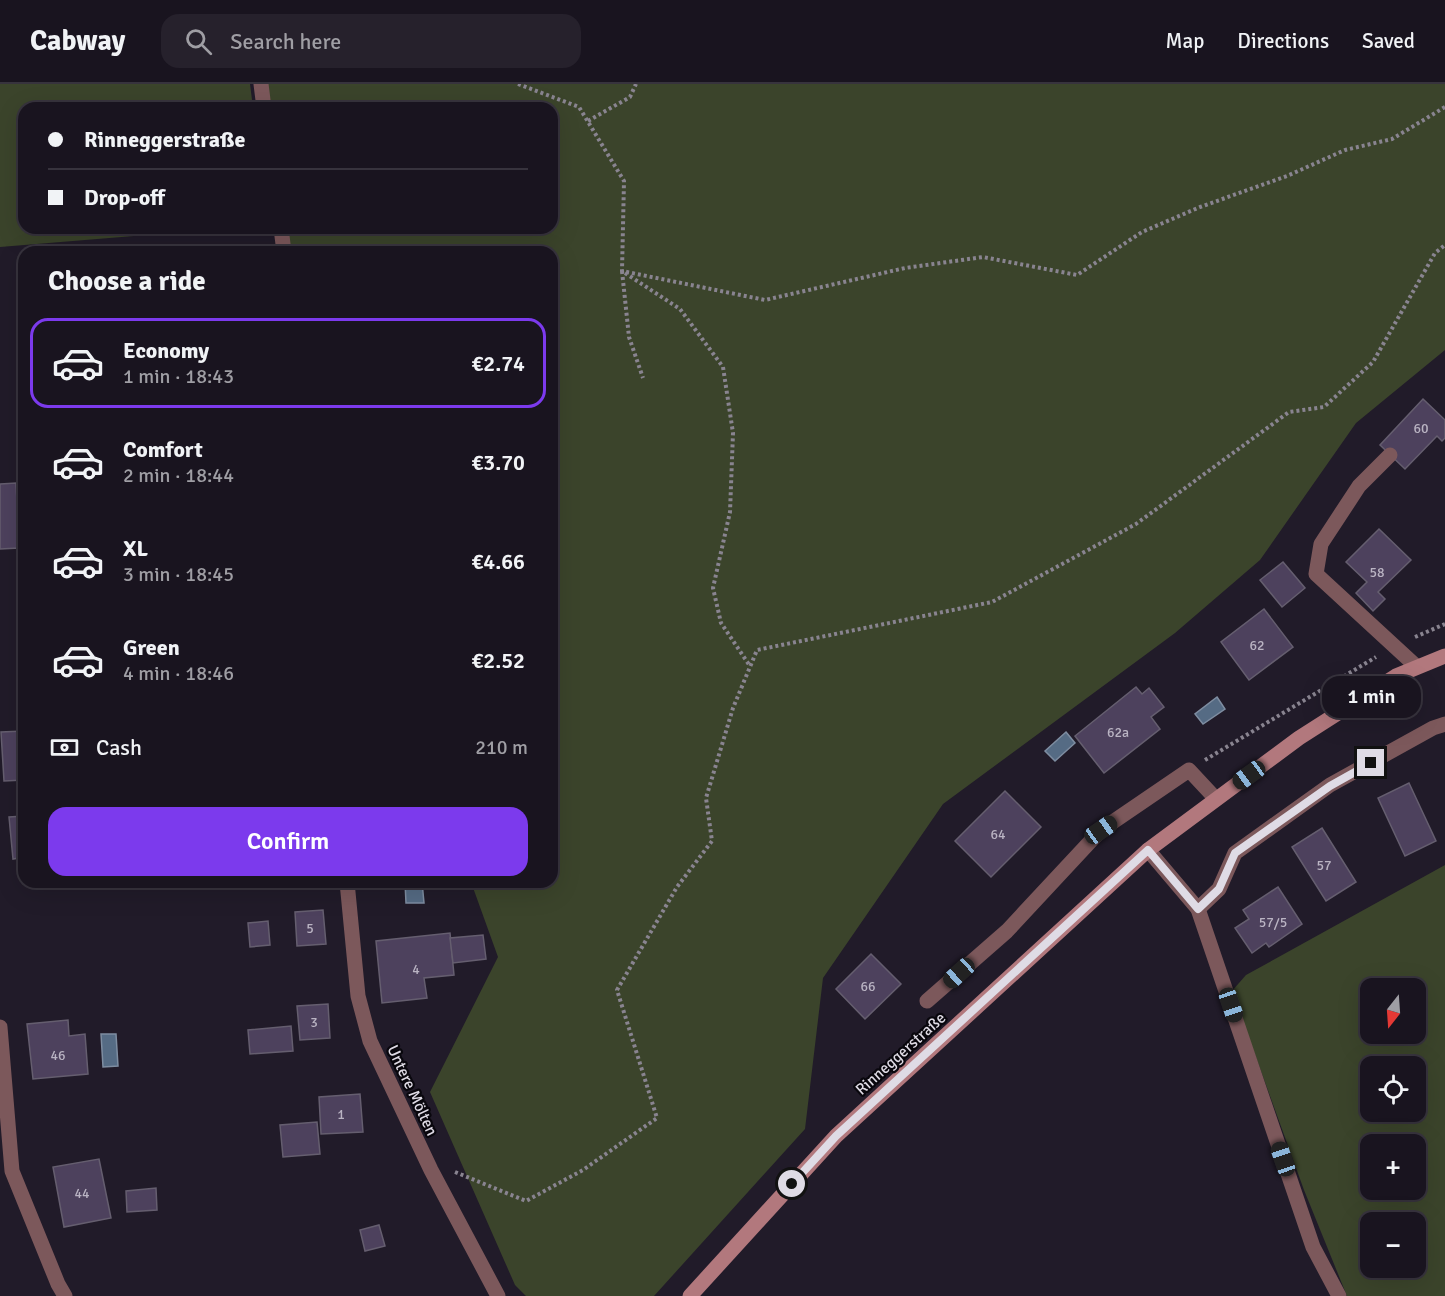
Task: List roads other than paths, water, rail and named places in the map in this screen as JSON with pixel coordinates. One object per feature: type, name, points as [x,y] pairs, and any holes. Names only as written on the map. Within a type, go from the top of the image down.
[{"type":"main road","name":"Rinneggerstraße","points":[[690,1296],[836,1136],[1148,850],[1299,738],[1396,676],[1445,656]]},
{"type":"street","points":[[261,84],[263,102]]},
{"type":"street","points":[[1390,455],[1359,486],[1321,544],[1316,574],[1417,668]]},
{"type":"street","points":[[1198,909],[1219,889],[1235,853],[1330,786],[1433,728],[1445,724]]},
{"type":"street","points":[[927,1001],[1007,931],[1101,830],[1190,770],[1216,800]]},
{"type":"street","points":[[1148,850],[1198,909],[1313,1246],[1339,1296]]},
{"type":"street","name":"Untere Mölten","points":[[348,888],[358,996],[370,1041],[430,1170],[498,1296]]},
{"type":"street","points":[[0,1027],[12,1171],[65,1296]]},
{"type":"water","points":[[1217,697],[1225,709],[1203,724],[1195,714]]},
{"type":"water","points":[[1066,732],[1075,743],[1055,761],[1045,751]]},
{"type":"water","points":[[405,888],[423,888],[424,903],[406,903]]},
{"type":"water","points":[[101,1034],[116,1034],[118,1066],[103,1067]]}]
